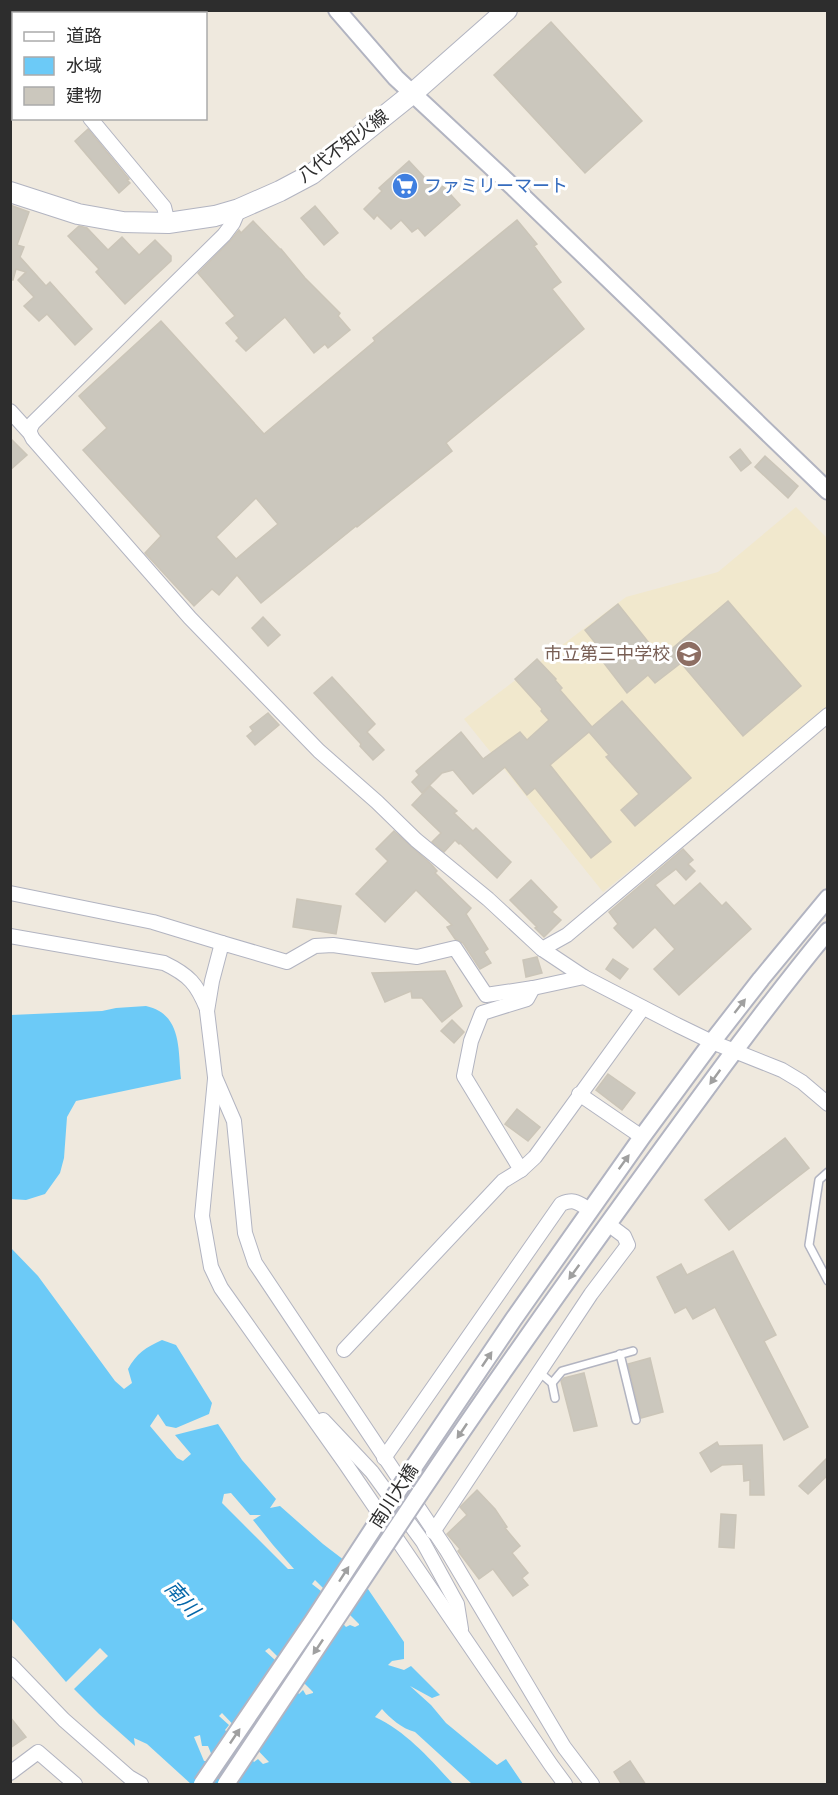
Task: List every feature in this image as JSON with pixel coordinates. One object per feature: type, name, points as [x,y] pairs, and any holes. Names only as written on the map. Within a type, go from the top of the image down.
[{"type":"main road","name":"八代不知火線","points":[[10,192],[78,214],[123,222],[168,223],[214,216],[239,209],[312,174],[413,93],[507,10]]},
{"type":"street","points":[[337,10],[396,78],[825,483]]},
{"type":"street","points":[[92,120],[164,207],[168,223]]},
{"type":"street","points":[[30,433],[33,423],[224,234],[233,223],[239,209]]},
{"type":"street","points":[[10,411],[190,618],[310,742],[416,840],[488,899],[542,949],[584,977],[643,1008],[712,1042],[782,1070],[802,1082],[828,1104]]},
{"type":"street","points":[[542,949],[567,935],[828,716]]},
{"type":"street","points":[[10,893],[153,922],[287,963],[315,946],[333,945],[417,957],[455,948],[486,995],[584,977]]},
{"type":"street","name":"南川大橋","points":[[202,1785],[314,1621],[406,1476],[590,1210],[760,979],[828,898]]},
{"type":"street","name":"南川大橋","points":[[226,1785],[514,1356],[734,1051],[828,931]]},
{"type":"street","points":[[10,936],[164,963],[178,970],[200,991],[207,1011],[215,1077],[202,1216],[211,1267],[231,1304],[461,1631],[566,1785]]},
{"type":"street","points":[[207,1011],[222,943]]},
{"type":"street","points":[[521,1170],[464,1076],[471,1041],[482,1013],[527,999],[533,988]]},
{"type":"street","points":[[344,1350],[503,1181],[521,1170],[535,1157],[643,1008]]},
{"type":"street","points":[[215,1077],[234,1121],[246,1233],[255,1263],[446,1550],[564,1747],[592,1785]]},
{"type":"street","points":[[579,1094],[642,1137]]},
{"type":"street","points":[[384,1458],[561,1204],[569,1200],[575,1201],[590,1210]]},
{"type":"street","points":[[433,1532],[591,1294],[628,1245],[624,1236],[608,1224]]},
{"type":"street","points":[[306,1409],[321,1418],[372,1472],[423,1542],[457,1604],[461,1631]]},
{"type":"street","points":[[10,1665],[64,1720],[141,1785]]},
{"type":"street","points":[[98,1750],[123,1785]]},
{"type":"street","points":[[10,1773],[38,1752],[75,1785]]},
{"type":"lane","points":[[828,1172],[819,1180],[809,1245],[828,1281]]},
{"type":"lane","points":[[552,1383],[562,1371],[633,1351]]},
{"type":"lane","points":[[620,1354],[636,1420]]},
{"type":"lane","points":[[539,1372],[552,1383],[555,1398]]},
{"type":"shaded area","name":"市立第三中学校","points":[[796,507],[827,538],[827,711],[603,892],[464,719],[626,597],[718,572]]},
{"type":"water","points":[[146,1006],[158,1010],[172,1025],[178,1045],[181,1079],[76,1101],[67,1117],[64,1158],[60,1173],[45,1194],[26,1200],[11,1199],[11,1015],[102,1011]]},
{"type":"water","name":"南川","points":[[10,1247],[38,1276],[115,1381],[124,1389],[132,1383],[128,1369],[142,1351],[162,1340],[176,1345],[212,1403],[209,1414],[176,1428],[166,1426],[158,1414],[150,1426],[177,1458],[183,1461],[191,1454],[175,1435],[218,1424],[242,1460],[276,1499],[270,1508],[280,1506],[353,1567],[404,1642],[404,1659],[392,1661],[388,1665],[404,1670],[411,1666],[440,1695],[432,1698],[410,1686],[431,1705],[446,1723],[497,1765],[506,1759],[523,1784],[472,1784],[415,1732],[397,1723],[382,1709],[375,1717],[408,1738],[453,1784],[191,1784],[147,1744],[134,1738],[135,1746],[74,1689],[108,1656],[100,1648],[66,1682],[11,1618]],"holes":[[[231,1493],[250,1515],[261,1515],[253,1520],[294,1569],[288,1569],[222,1503],[224,1494]],[[315,1580],[359,1625],[346,1627],[318,1597],[321,1591],[312,1584]],[[269,1648],[313,1693],[306,1695],[303,1690],[299,1694],[272,1666],[275,1660],[265,1651]],[[222,1713],[269,1762],[263,1764],[258,1759],[254,1762],[225,1730],[229,1725],[219,1716]],[[200,1735],[202,1746],[208,1746],[217,1768],[208,1761],[204,1761],[194,1737]]]},
{"type":"building","points":[[551,22],[642,121],[585,173],[494,75]]},
{"type":"building","points":[[88,129],[129,179],[127,180],[130,183],[119,193],[75,141]]},
{"type":"building","points":[[409,161],[437,191],[443,186],[460,205],[425,236],[418,228],[412,232],[401,220],[391,229],[377,215],[374,219],[364,209],[382,191],[379,188]]},
{"type":"building","points":[[10,205],[29,212],[17,245],[24,247],[20,257],[46,286],[50,282],[92,329],[75,345],[47,314],[39,321],[24,306],[34,297],[18,280],[26,272],[16,269],[13,280],[10,280]]},
{"type":"building","points":[[315,206],[338,233],[324,245],[301,218]]},
{"type":"building","points":[[517,220],[537,244],[534,246],[561,282],[552,289],[584,329],[446,443],[452,451],[261,603],[237,575],[219,595],[212,589],[194,606],[145,553],[161,536],[83,450],[107,428],[79,396],[161,321],[264,434],[375,341],[373,338]],"holes":[[[256,498],[278,524],[236,559],[216,537]]]},
{"type":"building","points":[[253,221],[340,313],[338,316],[350,330],[328,348],[325,344],[314,353],[285,317],[246,351],[236,341],[239,338],[226,323],[235,316],[198,273],[239,230],[241,233]]},
{"type":"building","points":[[79,226],[87,228],[108,250],[122,237],[139,255],[155,240],[171,256],[171,261],[125,304],[96,272],[99,269],[68,236]]},
{"type":"building","points":[[10,438],[27,455],[10,470]]},
{"type":"building","points":[[740,449],[751,463],[741,471],[730,457]]},
{"type":"building","points":[[765,456],[798,486],[788,498],[755,467]]},
{"type":"building","points":[[728,601],[801,686],[743,736],[681,663],[655,683],[648,675],[627,693],[600,658],[605,655],[585,630],[618,604],[661,658]]},
{"type":"building","points":[[263,617],[280,635],[268,646],[252,628]]},
{"type":"building","points":[[537,659],[556,679],[562,688],[560,690],[592,727],[622,701],[691,778],[635,826],[621,810],[639,794],[606,757],[609,755],[589,732],[550,765],[611,842],[591,858],[535,788],[527,795],[505,767],[473,794],[453,770],[442,773],[422,793],[412,782],[419,775],[416,771],[461,732],[483,759],[520,732],[527,740],[549,720],[515,679]]},
{"type":"building","points":[[332,677],[375,724],[367,732],[384,750],[373,760],[314,693]]},
{"type":"building","points":[[268,713],[279,725],[255,745],[247,736],[253,731],[250,727]]},
{"type":"building","points":[[430,786],[457,811],[454,813],[473,831],[476,828],[511,862],[497,878],[455,840],[444,852],[432,842],[441,833],[412,805]]},
{"type":"building","points":[[394,831],[432,865],[437,871],[435,873],[471,908],[466,914],[488,949],[484,952],[491,963],[480,969],[463,943],[455,939],[447,927],[452,925],[416,890],[385,922],[356,894],[388,861],[376,849]]},
{"type":"building","points":[[683,849],[693,860],[688,864],[695,871],[686,880],[676,869],[655,885],[674,906],[700,883],[722,906],[726,902],[751,929],[679,995],[654,969],[675,949],[655,927],[633,948],[614,928],[618,924],[609,912]]},
{"type":"building","points":[[531,880],[557,907],[552,912],[561,920],[544,937],[510,900]]},
{"type":"building","points":[[297,899],[341,906],[336,934],[293,927]]},
{"type":"building","points":[[537,957],[542,973],[526,977],[523,960]]},
{"type":"building","points":[[613,959],[628,969],[620,979],[606,969]]},
{"type":"building","points":[[445,971],[462,1006],[442,1022],[422,998],[412,998],[411,991],[385,1002],[372,973]]},
{"type":"building","points":[[452,1020],[464,1032],[454,1043],[441,1031]]},
{"type":"building","points":[[608,1074],[635,1093],[622,1110],[596,1090]]},
{"type":"building","points":[[517,1109],[540,1127],[528,1141],[505,1124]]},
{"type":"building","points":[[785,1138],[809,1168],[729,1230],[705,1200]]},
{"type":"building","points":[[733,1251],[776,1335],[764,1341],[808,1427],[784,1440],[715,1307],[693,1319],[686,1307],[675,1313],[657,1277],[681,1264],[687,1275]]},
{"type":"building","points":[[650,1358],[663,1412],[641,1418],[628,1364]]},
{"type":"building","points":[[584,1373],[597,1426],[574,1431],[561,1381],[564,1378]]},
{"type":"building","points":[[717,1442],[719,1446],[762,1445],[764,1495],[750,1495],[750,1480],[744,1481],[743,1464],[722,1465],[711,1472],[700,1453]]},
{"type":"building","points":[[828,1457],[828,1475],[808,1494],[799,1486]]},
{"type":"building","points":[[477,1490],[495,1509],[507,1527],[505,1528],[520,1546],[512,1553],[528,1573],[522,1578],[528,1585],[513,1596],[493,1569],[479,1579],[458,1551],[460,1549],[447,1534],[467,1515],[460,1507]]},
{"type":"building","points":[[721,1514],[736,1515],[734,1548],[719,1547]]},
{"type":"building","points":[[10,1717],[26,1737],[10,1748]]},
{"type":"building","points":[[630,1761],[646,1785],[622,1785],[614,1772]]},
{"type":"place","name":"ファミリーマート","points":[[405,186]]},
{"type":"place","name":"市立第三中学校","points":[[689,654]]}]
